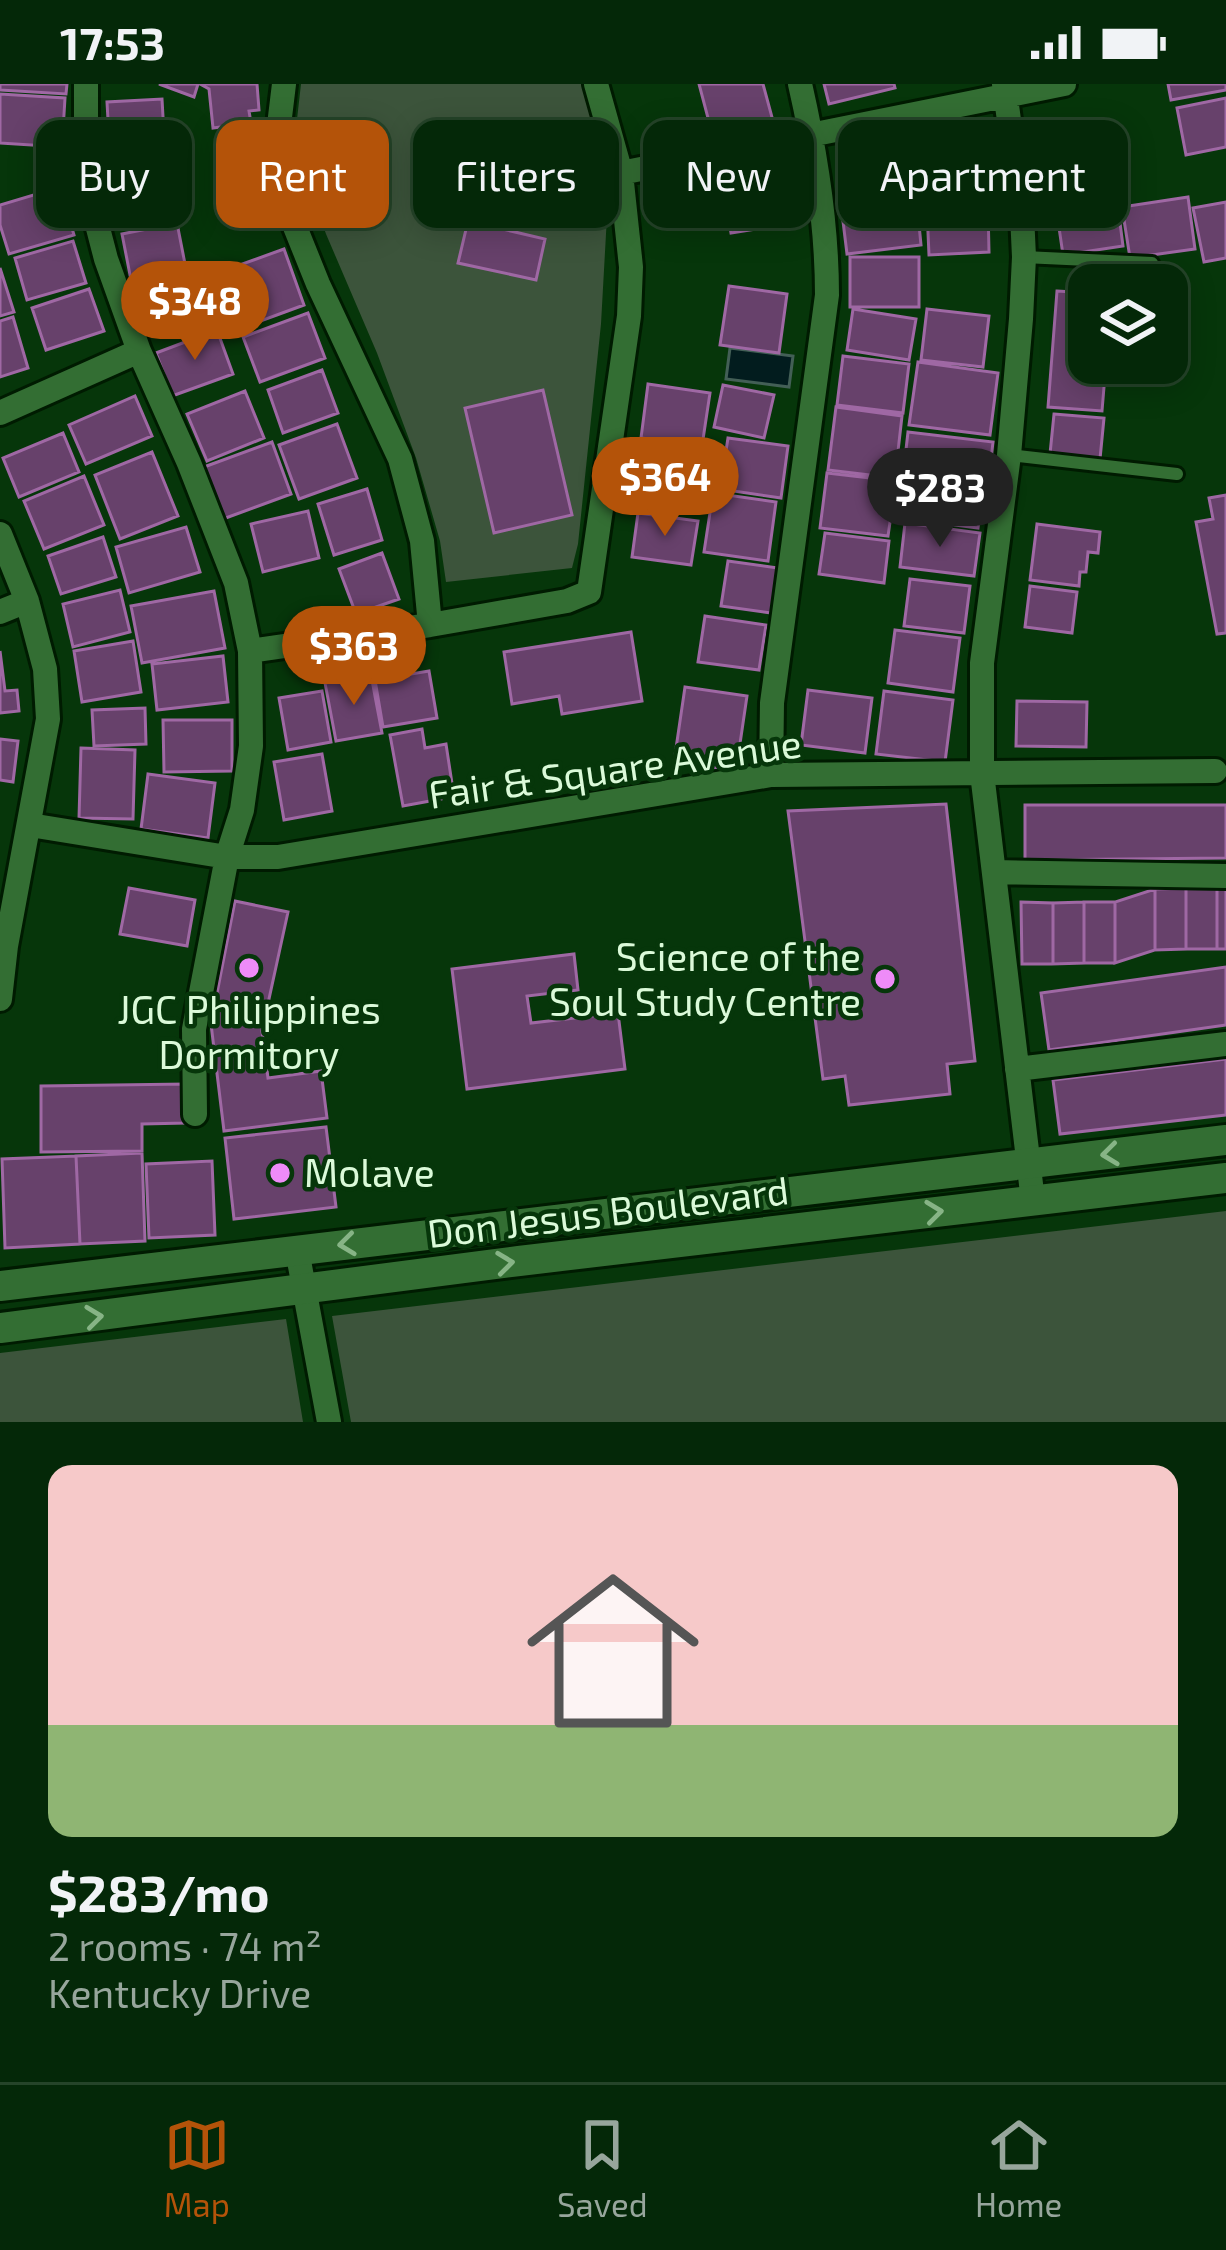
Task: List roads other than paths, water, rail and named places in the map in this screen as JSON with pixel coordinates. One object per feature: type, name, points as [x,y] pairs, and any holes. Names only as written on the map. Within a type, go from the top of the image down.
[{"type":"street","points":[[86,84],[86,182],[106,259],[139,351],[236,583],[250,651],[251,746],[242,810],[226,857],[194,1029],[195,1114]]},
{"type":"street","points":[[284,84],[281,158],[285,202],[400,459],[422,542],[430,626]]},
{"type":"street","points":[[250,651],[430,626],[567,601],[589,592],[629,316],[631,267],[621,173],[596,84]]},
{"type":"street","points":[[800,84],[808,120]]},
{"type":"street","points":[[814,136],[1005,90],[1064,84]]},
{"type":"street","points":[[1005,90],[1024,257],[1009,455],[982,663],[982,773],[1033,1201]]},
{"type":"street","points":[[771,775],[772,703],[827,295],[827,236],[814,149]]},
{"type":"street","points":[[621,173],[643,169]]},
{"type":"street","points":[[0,412],[139,351]]},
{"type":"street","points":[[0,534],[27,601],[45,668],[48,719],[3,947],[0,999]]},
{"type":"street","points":[[0,612],[27,601]]},
{"type":"street","name":"Fair & Square Avenue","points":[[30,825],[226,857],[278,857],[771,775],[1215,771]]},
{"type":"street","points":[[994,872],[1226,876]]},
{"type":"street","points":[[1017,1069],[1226,1044]]},
{"type":"street","name":"Don Jesus Boulevard","points":[[0,1286],[1226,1140]]},
{"type":"street","name":"Don Jesus Boulevard","points":[[0,1328],[1226,1178]]},
{"type":"street","points":[[883,1181],[887,1218]]},
{"type":"street","points":[[296,1250],[329,1422]]},
{"type":"street","points":[[184,1264],[189,1305]]},
{"type":"lane","points":[[1024,257],[1152,263]]},
{"type":"lane","points":[[1009,455],[1177,474]]},
{"type":"water","points":[[730,348],[793,356],[789,387],[726,379]]},
{"type":"place","name":"JGC Philippines Dormitory","points":[[249,968]]},
{"type":"place","name":"Science of the Soul Study Centre","points":[[885,979]]},
{"type":"place","name":"Molave","points":[[280,1173]]}]
